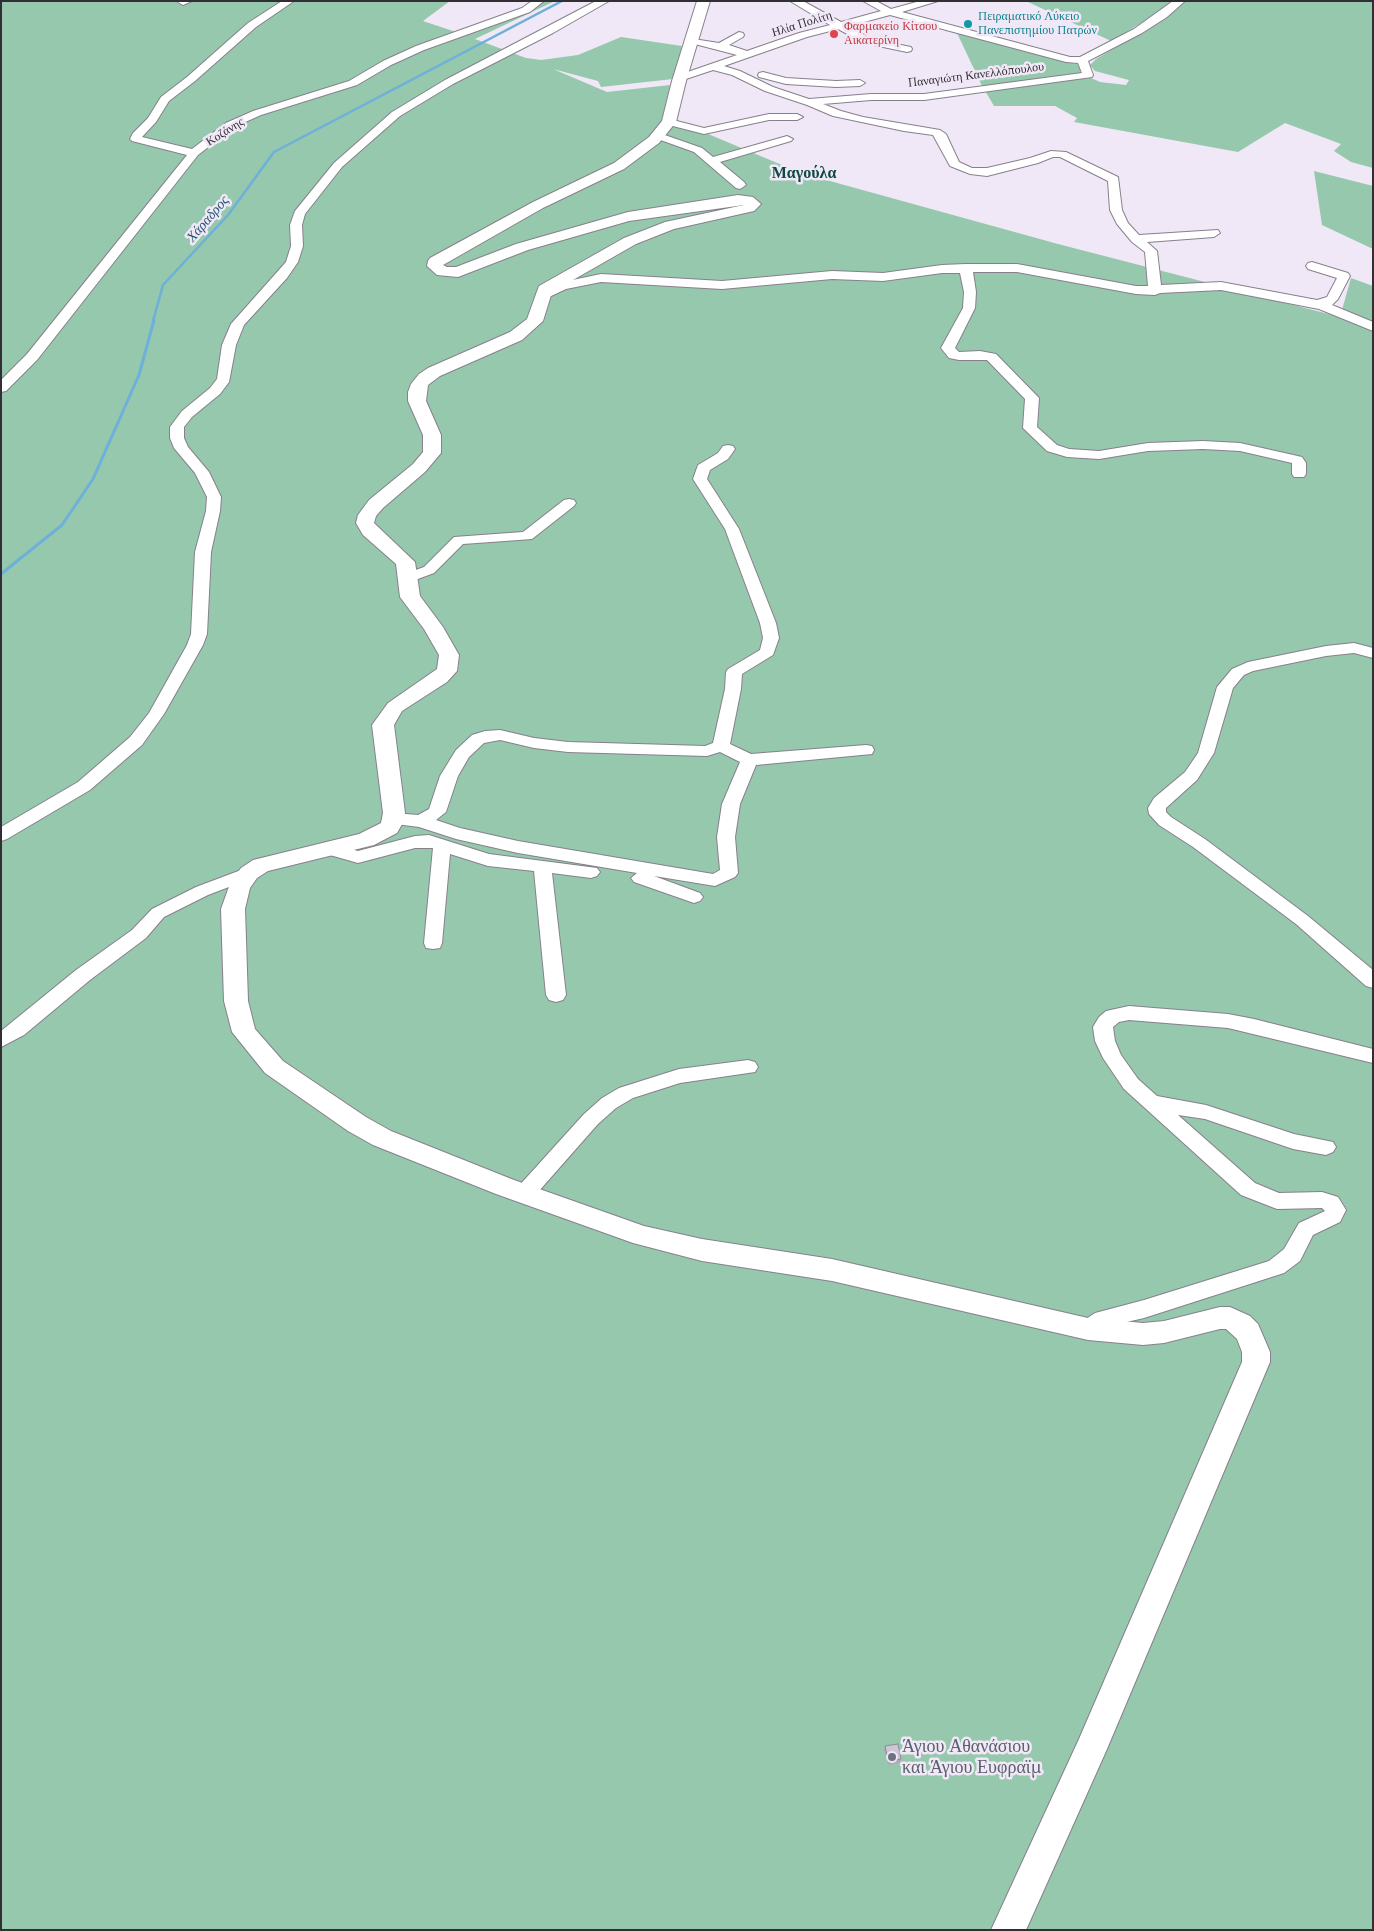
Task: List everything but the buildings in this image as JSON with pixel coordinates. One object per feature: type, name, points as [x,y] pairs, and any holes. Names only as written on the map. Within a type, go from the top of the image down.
[{"type":"main road","points":[[704,1],[664,129],[644,149],[619,166],[538,205],[436,262],[435,266],[442,272],[450,273],[465,270],[522,247],[628,217],[743,199],[751,202],[752,206],[670,225],[648,234],[557,282],[545,289],[535,321],[526,329],[516,336],[434,372],[420,384],[417,392],[417,401],[432,435],[432,453],[419,468],[376,504],[367,515],[365,523],[370,531],[404,562],[410,596],[433,626],[449,655],[447,671],[440,678],[395,707],[383,725],[394,819],[392,824],[381,833],[366,840],[275,860],[261,865],[249,873],[239,886],[234,909],[236,1001],[244,1032],[274,1067],[357,1124],[382,1138],[524,1194],[642,1236],[670,1244],[832,1270],[1088,1329],[1143,1334],[1164,1332],[1220,1318],[1230,1318],[1248,1332],[1256,1352],[1256,1362],[1091,1749],[1008,1930]]},
{"type":"street","points":[[194,152],[136,139],[137,135],[152,120],[165,98],[191,79],[252,25],[288,1]]},
{"type":"street","name":"Κοζάνης","points":[[1,388],[32,358],[194,152],[239,121],[353,82],[386,63],[420,48],[526,10],[538,1]]},
{"type":"street","points":[[1,835],[84,786],[136,741],[156,714],[195,644],[199,634],[203,552],[213,511],[214,497],[202,472],[181,448],[177,427],[187,414],[215,391],[224,379],[229,345],[238,324],[283,275],[292,262],[297,246],[296,225],[299,214],[338,165],[396,114],[449,82],[550,31],[604,1]]},
{"type":"street","points":[[795,1],[868,41],[908,50]]},
{"type":"street","points":[[868,1],[890,12],[1070,60],[1082,60],[1138,31],[1163,15],[1180,1]]},
{"type":"street","name":"Ηλία Πολίτη","points":[[680,78],[803,35],[933,1]]},
{"type":"street","points":[[721,46],[739,35]]},
{"type":"street","points":[[691,40],[721,46],[748,55]]},
{"type":"street","name":"Παναγιώτη Κανελλόπουλου","points":[[714,67],[736,73],[769,89],[808,102],[871,97],[924,97],[1088,75],[1082,60]]},
{"type":"street","points":[[729,62],[765,76],[786,81],[836,84],[860,83]]},
{"type":"street","points":[[808,102],[837,114],[904,128],[936,132],[940,134],[954,164],[970,171],[994,170],[1034,161],[1051,154],[1062,154],[1114,179],[1116,210],[1123,224],[1136,239],[1151,251],[1155,290]]},
{"type":"street","points":[[664,129],[705,131],[769,117],[796,116]]},
{"type":"street","points":[[664,129],[698,150],[740,185]]},
{"type":"street","points":[[711,161],[738,155],[787,139]]},
{"type":"street","points":[[1136,239],[1214,232]]},
{"type":"street","points":[[1312,266],[1344,276],[1332,299],[1326,303],[1317,304]]},
{"type":"street","points":[[966,268],[970,292],[969,308],[948,348],[954,355],[991,357],[1032,398],[1030,428],[1052,448],[1067,453],[1099,455],[1148,447],[1203,445],[1240,447],[1297,460],[1299,463],[1299,474]]},
{"type":"street","points":[[542,295],[562,286],[601,278],[684,284],[736,284],[832,275],[882,277],[934,270],[1017,268],[1112,287],[1155,290],[1221,286],[1317,304],[1373,327]]},
{"type":"street","points":[[721,746],[733,689],[734,672],[767,652],[771,640],[768,623],[732,529],[700,479],[703,468],[723,456],[728,449]]},
{"type":"street","points":[[407,578],[429,570],[459,540],[527,536],[570,503]]},
{"type":"street","points":[[1373,653],[1354,648],[1326,650],[1238,672],[1224,687],[1216,723],[1206,753],[1191,776],[1160,802],[1157,808],[1158,814],[1164,821],[1199,842],[1302,920],[1373,981]]},
{"type":"street","points":[[420,821],[437,812],[449,776],[462,754],[478,739],[485,736],[500,735],[534,743],[568,747],[707,751],[721,746],[749,760],[866,750]]},
{"type":"street","points":[[394,819],[420,821],[456,833],[518,847],[715,880],[729,873],[726,837],[731,804],[749,760]]},
{"type":"street","points":[[329,849],[358,857],[415,842],[429,841],[488,860],[626,875],[659,883],[694,897]]},
{"type":"street","points":[[433,943],[442,846]]},
{"type":"street","points":[[542,866],[556,996]]},
{"type":"street","points":[[1,1040],[17,1030],[84,975],[139,934],[158,913],[202,890],[249,873]]},
{"type":"street","points":[[1088,1329],[1103,1319],[1144,1309],[1276,1266],[1292,1255],[1306,1229],[1328,1219],[1336,1213],[1334,1206],[1322,1200],[1286,1202],[1266,1198],[1248,1189],[1148,1102],[1131,1084],[1112,1058],[1105,1041],[1103,1027],[1113,1016],[1138,1013],[1228,1021],[1373,1056]]},
{"type":"street","points":[[524,1194],[591,1119],[626,1093],[679,1076],[748,1067]]},
{"type":"street","points":[[1148,1102],[1206,1112],[1293,1140],[1326,1147]]},
{"type":"green space","points":[[1,1],[450,1],[423,21],[465,35],[527,12],[543,1],[555,1],[475,39],[526,58],[541,60],[578,55],[621,37],[682,46],[673,79],[601,87],[598,81],[553,69],[607,92],[670,85],[663,115],[801,173],[1058,244],[1340,317],[1351,278],[1373,286],[1373,1930],[1,1930]]},
{"type":"green space","points":[[1026,1],[1172,1],[1158,13],[1111,41]]},
{"type":"green space","points":[[1186,1],[1373,1],[1373,168],[1351,162],[1334,151],[1341,144],[1285,123],[1238,152],[1074,122],[1077,118],[1055,106],[994,106],[984,89],[1091,78],[1100,82],[1126,85],[1129,80],[1095,71],[1090,65],[1096,59],[1167,17]]},
{"type":"green space","points":[[957,33],[1080,65],[1080,73],[982,86]]},
{"type":"green space","points":[[1314,171],[1373,186],[1373,249],[1322,225]]},
{"type":"waterway","name":"Χάραδρος","points":[[153,321],[163,285],[228,215],[274,152],[562,1]]},
{"type":"waterway","name":"Χάραδρος","points":[[1,574],[62,525],[93,479],[139,375],[154,320]]},
{"type":"place","name":"Πειραματικό Λύκειο Πανεπιστημίου Πατρών","points":[[968,24]]},
{"type":"place","name":"Φαρμακείο Κίτσου Αικατερίνη","points":[[834,34]]},
{"type":"place","name":"Άγιου Αθανάσιου και Άγιου Ευφραϊμ","points":[[892,1757]]},
{"type":"district","name":"Μαγούλα","points":[[804,173]]}]
